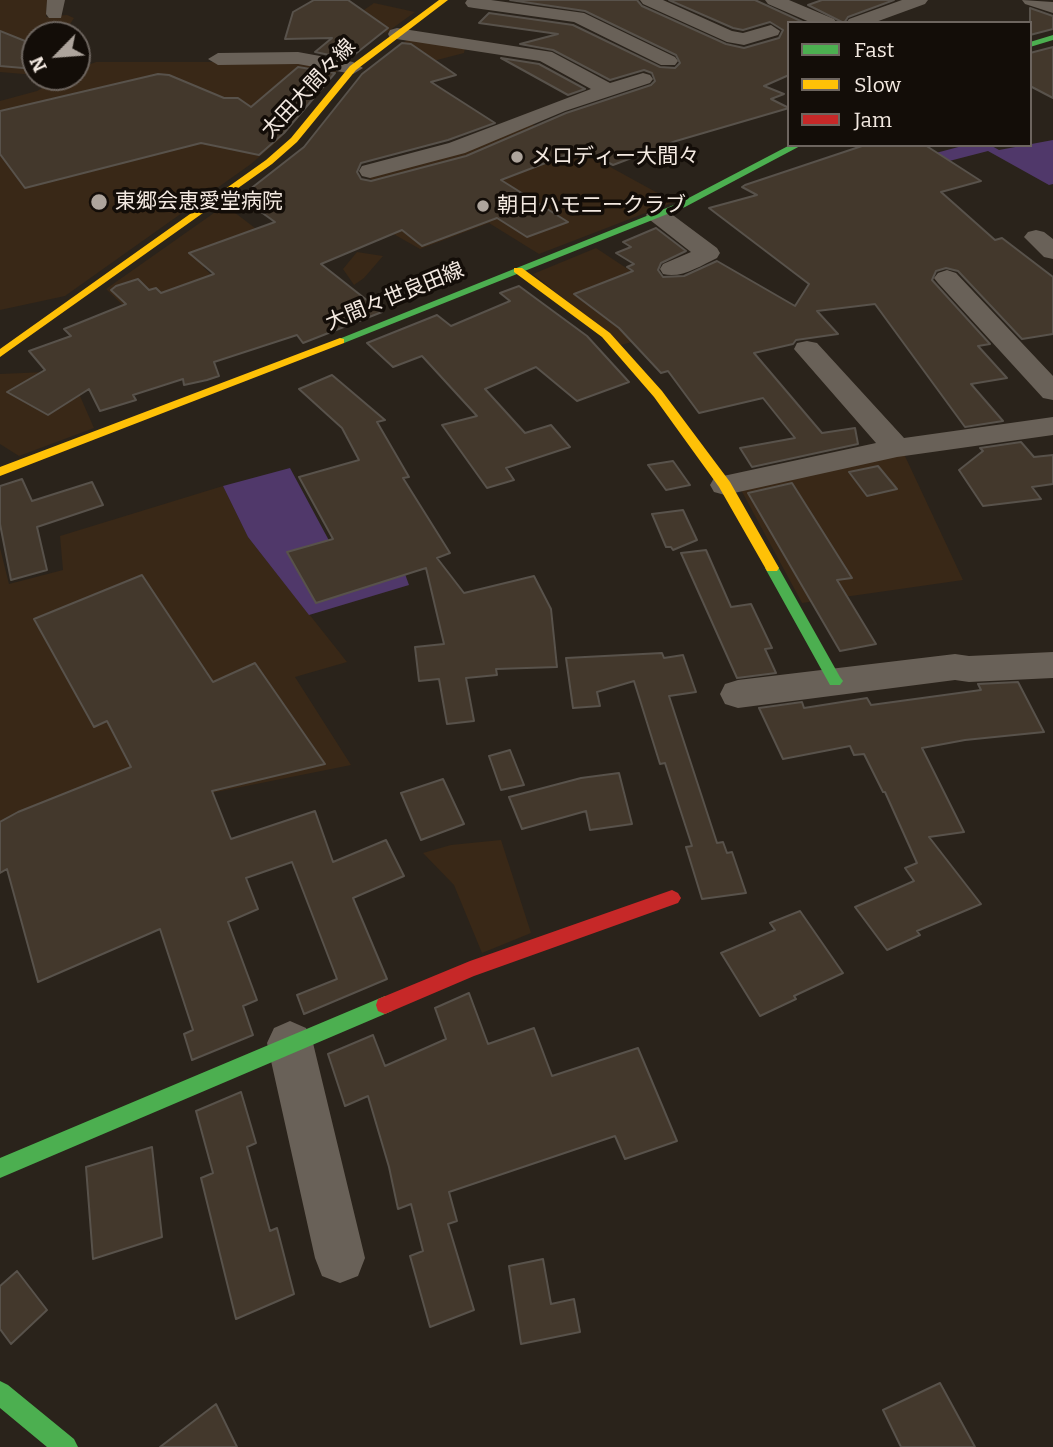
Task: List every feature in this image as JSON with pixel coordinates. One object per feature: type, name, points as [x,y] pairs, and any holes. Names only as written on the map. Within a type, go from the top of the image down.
[{"type":"main road","name":"太田大間々線","points":[[0,354],[269,162],[294,139],[353,68],[444,0]]},
{"type":"main road","points":[[1032,44],[1053,37]]},
{"type":"main road","name":"大間々世良田線","points":[[0,472],[128,425],[659,215],[730,182],[794,147]]},
{"type":"main road","points":[[518,270],[611,341],[658,394],[725,485],[835,681]]},
{"type":"main road","points":[[0,1168],[289,1043],[470,969],[672,898]]},
{"type":"main road","points":[[0,1393],[66,1447]]},
{"type":"street","points":[[649,0],[737,38],[744,39],[771,31]]},
{"type":"street","points":[[774,0],[823,21]]},
{"type":"street","points":[[861,21],[919,0]]},
{"type":"street","points":[[1031,0],[1053,8]]},
{"type":"street","points":[[474,3],[564,7],[578,18],[668,61]]},
{"type":"street","points":[[528,54],[564,7]]},
{"type":"street","points":[[748,20],[787,38]]},
{"type":"street","points":[[397,34],[550,58],[607,90]]},
{"type":"street","points":[[218,59],[298,58],[353,68]]},
{"type":"street","points":[[370,171],[457,148],[607,90],[643,79]]},
{"type":"street","points":[[659,215],[708,253],[672,269]]},
{"type":"street","points":[[1053,237],[1036,237],[1053,252]]},
{"type":"street","points":[[947,278],[1053,392]]},
{"type":"street","points":[[807,349],[897,448]]},
{"type":"street","points":[[725,485],[897,448],[1053,426]]},
{"type":"street","points":[[738,694],[955,667],[970,669],[1053,665]]},
{"type":"street","points":[[289,1043],[340,1258]]},
{"type":"shaded area","points":[[0,0],[47,0],[46,17],[67,15],[74,18],[72,21],[21,21],[21,74],[0,72]]},
{"type":"shaded area","points":[[374,3],[415,12],[386,33],[344,24]]},
{"type":"shaded area","points":[[407,40],[465,48],[464,53],[387,73],[370,68]]},
{"type":"shaded area","name":"東郷会恵愛堂病院","points":[[296,62],[338,70],[279,140],[251,164],[65,296],[0,310],[0,101],[37,91],[91,91],[91,64]]},
{"type":"shaded area","points":[[530,123],[674,202],[539,254],[489,223],[420,249],[390,232],[375,183],[366,175]]},
{"type":"shaded area","points":[[1053,140],[1053,184],[1049,185],[988,151],[922,168],[932,154],[958,147],[994,147],[999,150],[1032,147],[1032,144]]},
{"type":"shaded area","points":[[221,208],[230,209],[272,241],[203,267],[220,283],[177,357],[106,289]]},
{"type":"shaded area","points":[[596,248],[673,299],[734,314],[621,345],[533,274]]},
{"type":"shaded area","points":[[357,252],[383,256],[364,278],[354,285],[343,269]]},
{"type":"shaded area","points":[[69,371],[94,428],[19,456],[0,444],[0,374]]},
{"type":"shaded area","points":[[904,454],[963,580],[802,603],[740,488]]},
{"type":"shaded area","points":[[290,468],[333,548],[405,574],[409,585],[309,615],[248,537],[223,486]]},
{"type":"shaded area","points":[[223,486],[248,537],[347,662],[295,677],[351,765],[216,792],[153,811],[23,860],[0,874],[0,548],[9,584],[63,570],[60,536]]},
{"type":"shaded area","points":[[501,840],[531,933],[482,953],[454,885],[423,853],[451,845]]},
{"type":"building","points":[[314,0],[348,0],[388,28],[349,59],[315,52],[332,38],[285,39],[293,12]]},
{"type":"building","points":[[510,0],[637,0],[642,6],[726,44],[744,48],[779,38],[783,30],[770,22],[743,30],[733,28],[669,0],[755,0],[801,21],[787,21],[787,76],[764,86],[784,94],[771,99],[787,109],[676,141],[613,165],[582,149],[501,180],[568,222],[527,237],[497,218],[422,246],[402,230],[321,264],[382,312],[303,343],[297,335],[214,362],[219,376],[184,385],[183,379],[133,395],[136,400],[100,411],[89,389],[48,415],[7,392],[45,370],[29,351],[71,336],[64,329],[126,304],[111,290],[116,286],[138,279],[149,290],[156,288],[161,293],[214,274],[189,253],[275,222],[240,197],[304,147],[362,74],[402,43],[411,44],[456,75],[431,82],[495,123],[448,140],[361,163],[357,172],[361,179],[371,181],[466,156],[566,113],[651,85],[655,81],[652,73],[644,70],[610,80],[553,50],[520,44],[558,34],[479,23],[489,13],[573,25],[660,67],[675,68],[680,63],[676,55],[585,11]]},
{"type":"building","points":[[822,0],[894,0],[848,17],[845,21],[840,21],[808,5]]},
{"type":"building","points":[[1030,8],[1053,16],[1053,29],[1032,34]]},
{"type":"building","points":[[0,31],[21,39],[21,68],[0,66]]},
{"type":"building","points":[[1053,47],[1053,98],[1032,87],[1032,52]]},
{"type":"building","points":[[501,58],[539,64],[585,89],[568,95]]},
{"type":"building","points":[[298,67],[335,73],[284,133],[259,155],[201,143],[25,188],[0,154],[0,111],[158,74],[169,75],[224,98],[238,98],[251,107]]},
{"type":"building","points":[[859,147],[928,147],[981,181],[941,192],[995,240],[1002,238],[1053,277],[1053,334],[1022,339],[958,271],[946,268],[936,271],[932,280],[990,344],[978,346],[1007,378],[971,384],[1003,421],[965,427],[875,304],[817,311],[838,334],[796,340],[793,344],[754,353],[822,433],[855,428],[858,444],[752,467],[740,448],[795,438],[763,398],[699,413],[668,371],[661,373],[619,328],[574,294],[633,271],[627,267],[634,264],[616,253],[631,247],[623,242],[656,228],[686,251],[661,263],[658,270],[663,277],[684,276],[717,261],[795,306],[809,284],[709,208],[757,195],[742,187]]},
{"type":"building","points":[[519,286],[587,336],[629,382],[577,401],[536,367],[485,389],[525,433],[551,425],[570,447],[506,468],[514,480],[487,488],[442,425],[477,416],[422,356],[393,367],[367,343],[437,315],[451,326],[510,301],[500,293]]},
{"type":"building","points":[[332,375],[385,420],[377,422],[409,477],[403,478],[450,553],[437,558],[464,593],[534,576],[551,609],[557,667],[496,669],[497,675],[466,678],[474,721],[447,724],[439,679],[419,681],[415,647],[444,644],[426,568],[316,603],[287,552],[333,539],[299,477],[359,460],[342,428],[299,389]]},
{"type":"building","points":[[1021,442],[1034,457],[1053,455],[1053,484],[1032,487],[1041,499],[983,506],[959,470],[983,451],[980,448]]},
{"type":"building","points":[[673,461],[690,485],[666,490],[648,465]]},
{"type":"building","points":[[878,466],[897,489],[867,496],[849,472]]},
{"type":"building","points":[[22,479],[32,501],[92,482],[103,505],[37,527],[47,570],[11,580],[0,524],[0,486]]},
{"type":"building","points":[[792,483],[852,578],[837,580],[876,644],[840,651],[748,493]]},
{"type":"building","points":[[683,510],[697,540],[673,550],[666,547],[652,514]]},
{"type":"building","points":[[706,550],[731,607],[751,604],[772,648],[765,649],[776,673],[737,678],[681,553]]},
{"type":"building","points":[[142,575],[213,682],[255,663],[325,764],[212,791],[231,839],[315,811],[333,862],[386,840],[404,876],[353,898],[387,979],[304,1014],[297,995],[337,979],[292,862],[246,878],[258,909],[228,922],[257,1000],[243,1006],[253,1035],[192,1060],[184,1034],[193,1030],[160,929],[38,982],[7,869],[0,873],[0,822],[18,812],[131,767],[107,721],[94,727],[34,619]]},
{"type":"building","points":[[662,653],[664,658],[683,655],[696,692],[669,696],[717,843],[723,842],[727,853],[732,852],[746,893],[702,899],[686,847],[692,846],[665,763],[660,764],[634,681],[597,692],[600,706],[573,708],[566,658]]},
{"type":"building","points":[[1018,682],[1044,732],[965,740],[922,748],[964,832],[929,837],[981,904],[917,931],[920,935],[887,950],[855,907],[914,881],[905,868],[917,863],[885,792],[864,754],[854,755],[850,746],[783,759],[759,708],[802,702],[804,708],[867,698],[871,705],[981,690],[978,684]]},
{"type":"building","points":[[510,750],[524,785],[501,790],[489,756]]},
{"type":"building","points":[[619,773],[632,824],[590,830],[586,811],[522,829],[509,797],[581,778]]},
{"type":"building","points":[[443,779],[464,824],[421,840],[401,793]]},
{"type":"building","points":[[800,911],[843,973],[794,996],[796,999],[760,1016],[721,953],[775,930],[770,923]]},
{"type":"building","points":[[469,993],[488,1044],[534,1028],[552,1076],[638,1048],[677,1141],[625,1159],[615,1136],[449,1192],[457,1221],[448,1224],[474,1310],[430,1327],[410,1256],[423,1251],[411,1204],[398,1209],[368,1096],[345,1106],[328,1054],[373,1035],[385,1066],[446,1039],[435,1008]]},
{"type":"building","points":[[241,1092],[256,1143],[247,1147],[270,1231],[277,1228],[294,1294],[236,1319],[201,1178],[213,1173],[196,1111]]},
{"type":"building","points":[[152,1147],[162,1237],[93,1259],[86,1167]]},
{"type":"building","points":[[543,1259],[551,1304],[574,1299],[580,1332],[521,1344],[509,1266]]},
{"type":"building","points":[[17,1271],[47,1310],[11,1344],[0,1329],[0,1286]]},
{"type":"building","points":[[940,1383],[975,1447],[901,1447],[883,1410]]},
{"type":"building","points":[[216,1404],[237,1447],[160,1447]]},
{"type":"traffic: fast","points":[[1032,44],[1053,37]]},
{"type":"traffic: fast","points":[[340,341],[682,205],[794,147]]},
{"type":"traffic: fast","points":[[772,568],[835,681]]},
{"type":"traffic: fast","points":[[0,1168],[385,1005]]},
{"type":"traffic: fast","points":[[0,1393],[66,1447]]},
{"type":"traffic: slow","points":[[0,354],[269,162],[294,140],[353,68],[444,0]]},
{"type":"traffic: slow","points":[[518,270],[606,335],[658,394],[725,485],[772,568]]},
{"type":"traffic: slow","points":[[0,472],[340,341]]},
{"type":"traffic: jam","points":[[385,1005],[470,969],[672,898]]},
{"type":"place","name":"メロディー大間々","points":[[517,157]]},
{"type":"place","name":"東郷会恵愛堂病院","points":[[99,202]]},
{"type":"place","name":"朝日ハモ二ークラブ","points":[[483,206]]}]
